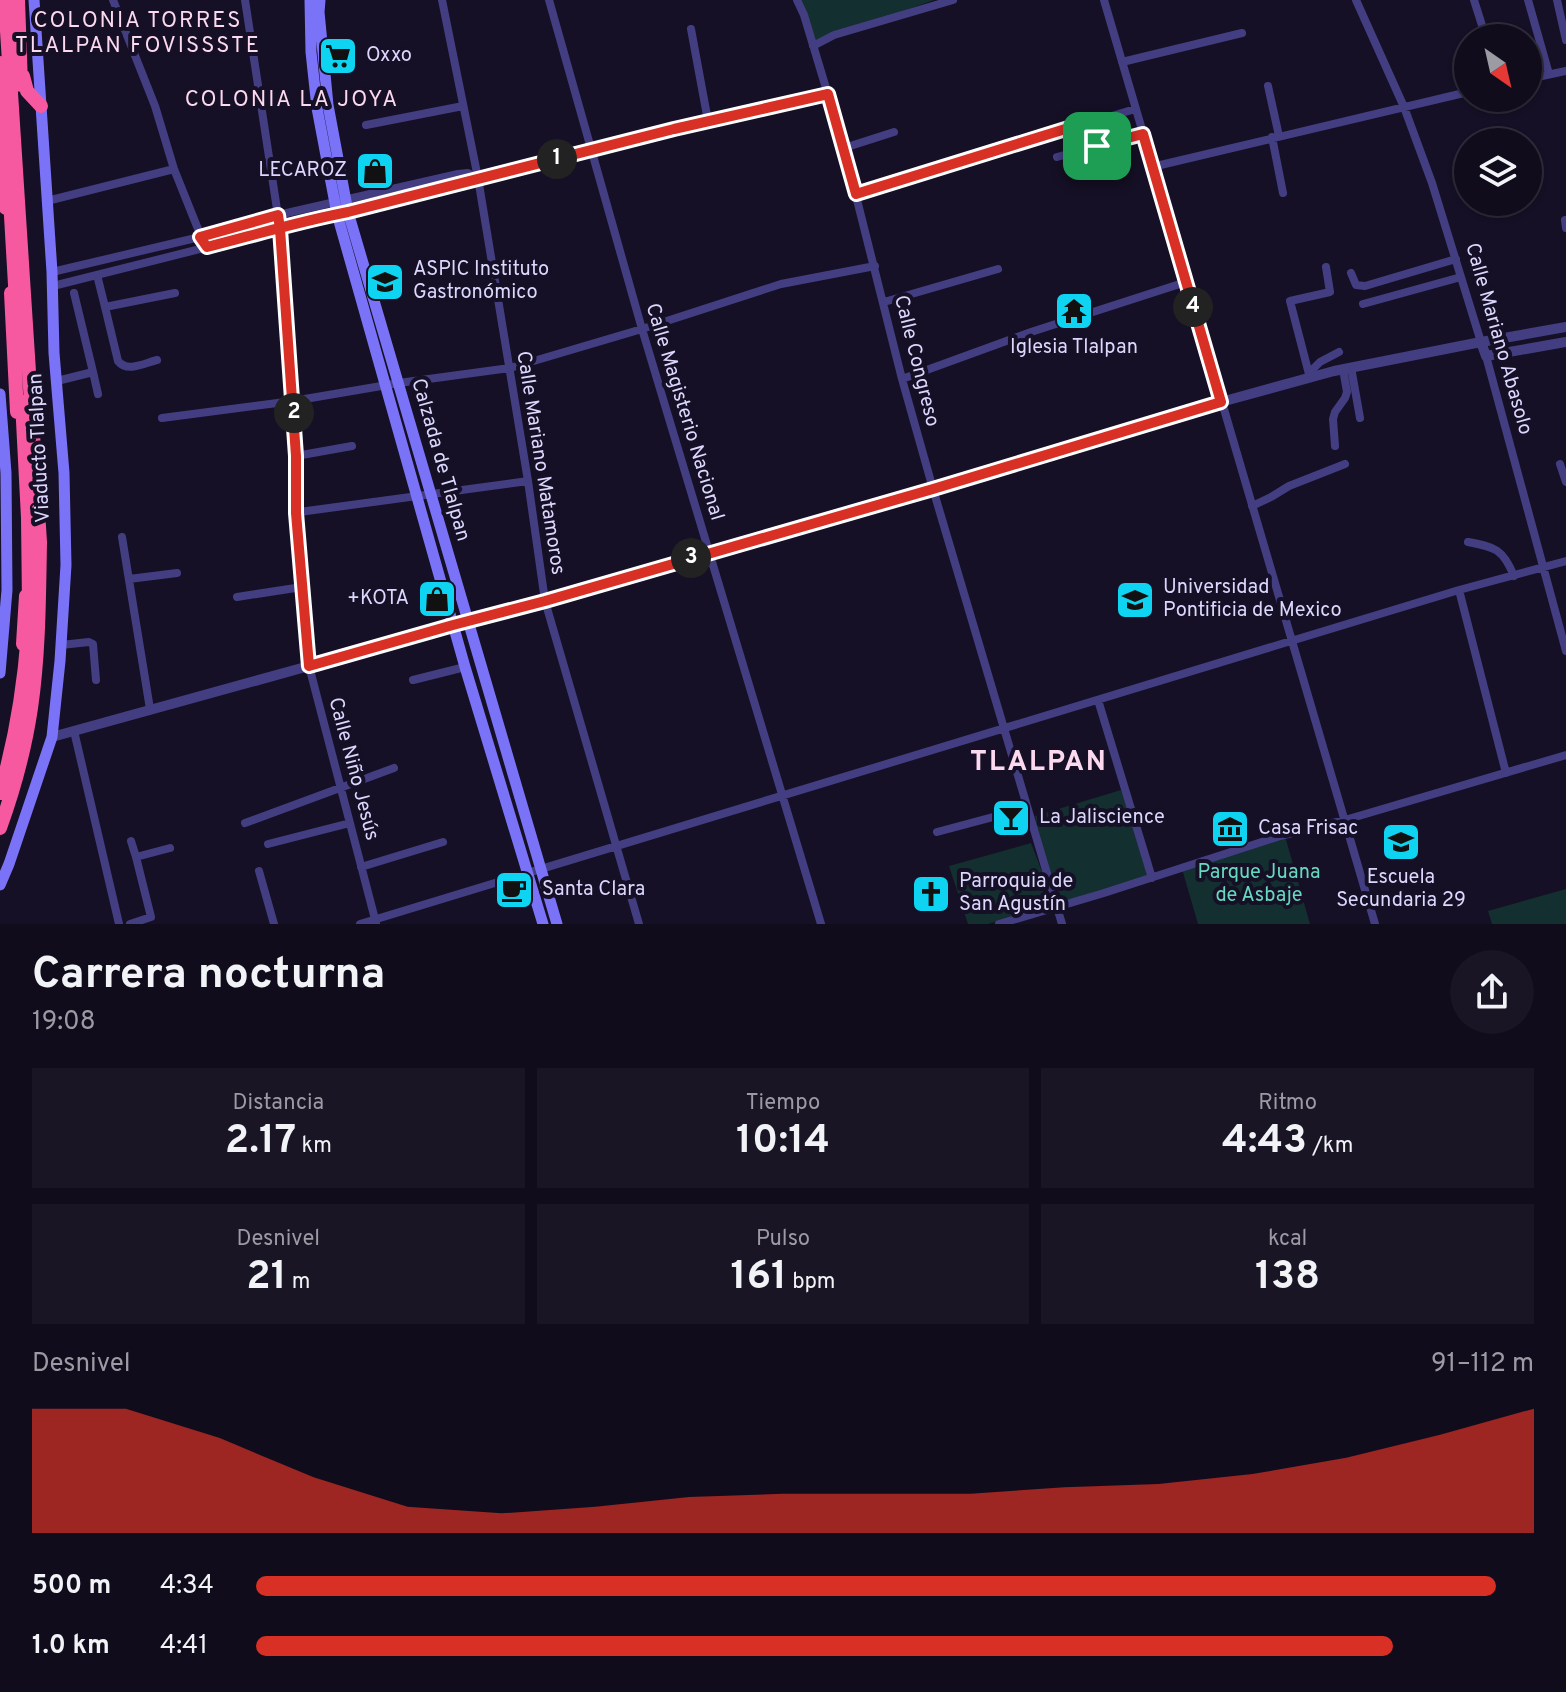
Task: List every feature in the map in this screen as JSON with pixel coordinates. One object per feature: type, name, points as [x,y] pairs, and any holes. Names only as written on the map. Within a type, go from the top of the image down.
[{"type":"highway","points":[[6,0],[24,83],[31,97],[41,106]]},
{"type":"highway","points":[[0,828],[11,792],[28,703],[36,600],[35,520],[6,0]]},
{"type":"highway","name":"Viaducto Tlalpan","points":[[0,828],[13,792],[31,710],[40,586],[40,542],[6,0]]},
{"type":"highway","points":[[16,209],[22,148],[18,0]]},
{"type":"highway","points":[[0,63],[18,333],[30,597],[21,692],[0,793]]},
{"type":"highway","name":"Viaducto Tlalpan","points":[[0,101],[26,591],[25,630],[15,712],[0,778]]},
{"type":"main road","name":"Viaducto Tlalpan","points":[[0,885],[52,737],[66,565],[64,473],[34,0]]},
{"type":"main road","name":"Calzada de Tlalpan","points":[[310,0],[317,108],[385,386],[465,667],[543,924]]},
{"type":"main road","name":"Calzada de Tlalpan","points":[[320,0],[328,105],[341,207],[399,383],[557,924]]},
{"type":"main road","name":"Viaducto Tlalpan","points":[[0,394],[6,473],[3,523],[7,590],[0,673]]},
{"type":"street","points":[[113,0],[155,106],[174,169],[200,237],[207,247]]},
{"type":"street","name":"Calle Niño Jesús","points":[[245,0],[280,229],[296,456],[294,513],[309,666],[376,922]]},
{"type":"street","name":"Calle Mariano Matamoros","points":[[442,0],[478,178],[545,601],[639,924]]},
{"type":"street","name":"Calle Magisterio Nacional","points":[[549,0],[642,329],[821,924]]},
{"type":"street","name":"Calle Congreso","points":[[797,0],[844,148],[902,379],[1062,924]]},
{"type":"street","points":[[813,46],[834,35],[953,0]]},
{"type":"street","points":[[1104,0],[1375,924]]},
{"type":"street","name":"Calle Mariano Abasolo","points":[[1356,0],[1404,107],[1432,183],[1486,356],[1566,651]]},
{"type":"street","points":[[1474,0],[1482,24]]},
{"type":"street","points":[[1528,0],[1549,74]]},
{"type":"street","points":[[1557,0],[1566,40]]},
{"type":"street","points":[[691,29],[708,121]]},
{"type":"street","points":[[1122,62],[1242,33]]},
{"type":"street","points":[[1542,76],[1566,71]]},
{"type":"street","points":[[1268,86],[1283,193]]},
{"type":"street","points":[[52,272],[278,215],[341,207],[478,178],[828,94]]},
{"type":"street","points":[[1152,167],[1454,95]]},
{"type":"street","points":[[366,125],[463,106]]},
{"type":"street","points":[[856,194],[1135,109]]},
{"type":"street","points":[[1088,122],[1097,146]]},
{"type":"street","points":[[844,148],[894,132]]},
{"type":"street","points":[[1057,157],[1143,134]]},
{"type":"street","points":[[47,201],[174,169]]},
{"type":"street","points":[[53,286],[280,229],[341,207]]},
{"type":"street","points":[[1351,273],[1356,285],[1365,286],[1456,259]]},
{"type":"street","points":[[162,418],[510,368],[781,284],[875,266]]},
{"type":"street","points":[[1309,376],[1290,301],[1330,292],[1326,267]]},
{"type":"street","points":[[884,302],[998,269]]},
{"type":"street","points":[[97,275],[121,365],[127,368],[157,360]]},
{"type":"street","points":[[1365,286],[1366,304],[1461,277]]},
{"type":"street","points":[[902,379],[1031,332],[1186,282]]},
{"type":"street","points":[[74,293],[98,394]]},
{"type":"street","points":[[105,307],[175,293]]},
{"type":"street","points":[[52,737],[545,601],[1309,376],[1562,328]]},
{"type":"street","points":[[1486,356],[1564,342],[1558,335],[1562,328]]},
{"type":"street","points":[[1536,332],[1542,338],[1539,347]]},
{"type":"street","points":[[1309,376],[1320,362],[1339,352]]},
{"type":"street","points":[[1347,368],[1360,418]]},
{"type":"street","points":[[1335,446],[1333,419],[1347,392],[1347,368]]},
{"type":"street","points":[[57,381],[93,372]]},
{"type":"street","points":[[296,456],[352,446]]},
{"type":"street","points":[[1252,506],[1289,486],[1345,464]]},
{"type":"street","points":[[1560,464],[1566,482]]},
{"type":"street","points":[[294,513],[528,481]]},
{"type":"street","points":[[122,537],[150,709]]},
{"type":"street","points":[[1468,542],[1497,550],[1514,576]]},
{"type":"street","points":[[360,924],[376,922],[1459,590],[1566,561]]},
{"type":"street","points":[[129,579],[177,573]]},
{"type":"street","points":[[237,597],[302,587]]},
{"type":"street","points":[[1459,590],[1506,773]]},
{"type":"street","points":[[61,645],[93,644],[96,680]]},
{"type":"street","points":[[413,680],[465,667]]},
{"type":"street","points":[[1098,700],[1152,878]]},
{"type":"street","points":[[74,731],[119,924]]},
{"type":"street","points":[[999,924],[1280,836],[1566,755]]},
{"type":"street","points":[[245,823],[394,768]]},
{"type":"street","points":[[937,832],[1027,808]]},
{"type":"street","points":[[268,844],[350,823]]},
{"type":"street","points":[[130,924],[151,917],[131,841]]},
{"type":"street","points":[[361,867],[443,842]]},
{"type":"street","points":[[136,857],[170,848]]},
{"type":"street","points":[[259,871],[274,924]]},
{"type":"green space","points":[[797,0],[934,0],[813,43]]},
{"type":"green space","points":[[1121,790],[1151,878],[1057,905],[1035,816]]},
{"type":"green space","name":"Parque Juana de Asbaje","points":[[1285,836],[1310,924],[1198,924],[1182,869]]},
{"type":"green space","points":[[1031,843],[1055,905],[988,924],[968,924],[949,866]]},
{"type":"green space","points":[[1566,889],[1566,924],[1492,924],[1488,911]]},
{"type":"place","name":"Oxxo","points":[[338,56]]},
{"type":"place","name":"LECAROZ","points":[[375,171]]},
{"type":"place","name":"ASPIC Instituto Gastronómico","points":[[385,282]]},
{"type":"place","name":"Iglesia Tlalpan","points":[[1074,311]]},
{"type":"place","name":"+KOTA","points":[[437,599]]},
{"type":"place","name":"Universidad Pontificia de Mexico","points":[[1135,600]]},
{"type":"place","name":"La Jaliscience","points":[[1011,818]]},
{"type":"place","name":"Casa Frisac","points":[[1230,829]]},
{"type":"place","name":"Escuela Secundaria 29","points":[[1401,842]]},
{"type":"place","name":"Santa Clara","points":[[514,890]]},
{"type":"place","name":"Parroquia de San Agustín","points":[[931,894]]},
{"type":"district","name":"COLONIA TORRES TLALPAN FOVISSSTE","points":[[138,34]]},
{"type":"district","name":"COLONIA LA JOYA","points":[[292,100]]},
{"type":"district","name":"TLALPAN","points":[[1039,763]]},
{"type":"route","points":[[1097,146],[1088,122],[856,194],[828,94],[674,129],[348,212],[337,214],[280,229],[207,247],[200,237],[278,215],[280,229],[293,401],[296,513],[309,666],[933,489],[1221,402],[1143,134],[1097,146]]}]
